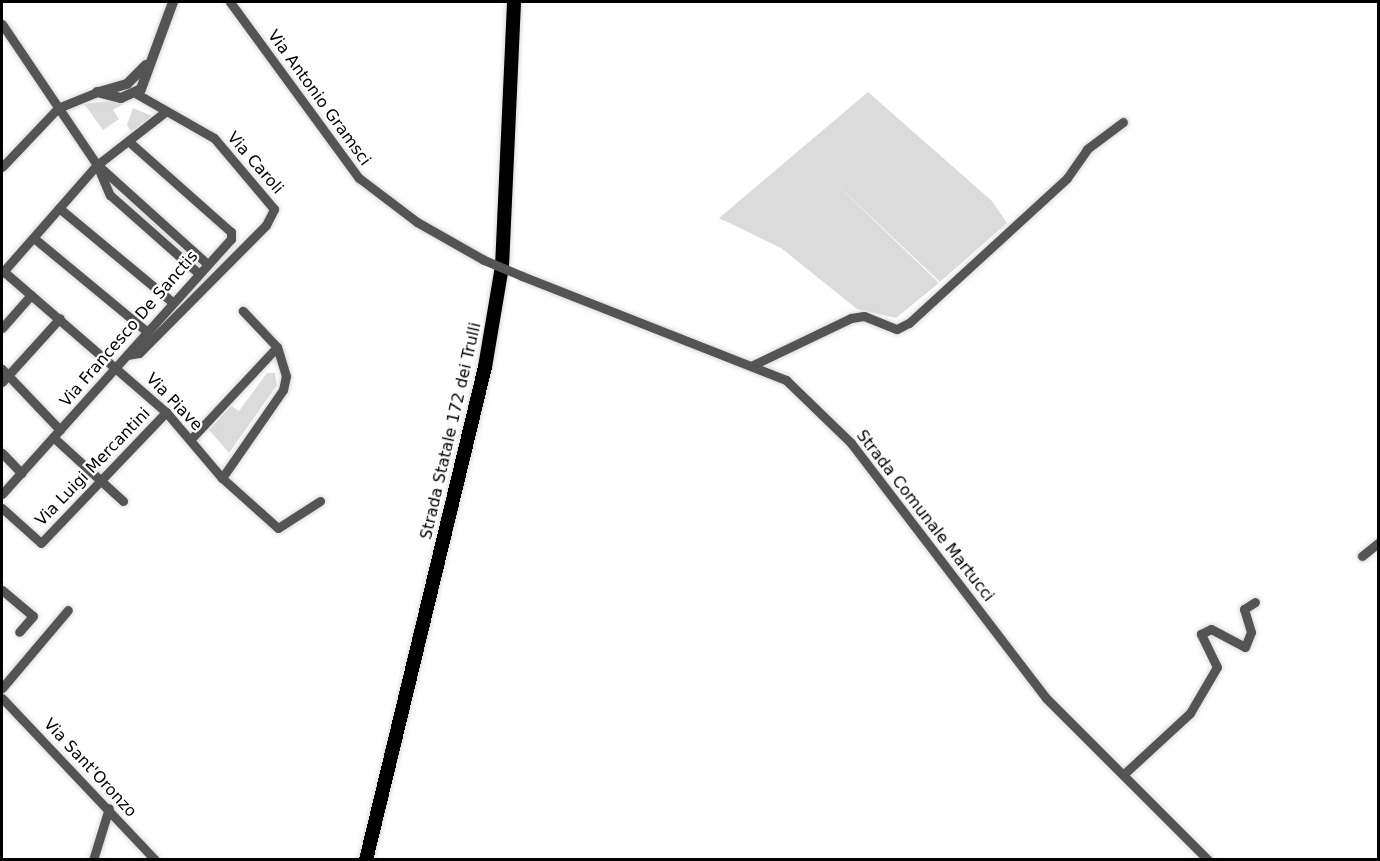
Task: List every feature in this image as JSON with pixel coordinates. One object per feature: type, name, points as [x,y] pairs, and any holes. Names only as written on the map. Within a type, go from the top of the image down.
[{"type":"main road","name":"Strada Statale 172 dei Trulli","points":[[366,860],[487,356],[502,267],[514,2]]},
{"type":"street","points":[[137,94],[173,2]]},
{"type":"street","name":"Via Antonio Gramsci","points":[[230,2],[359,178],[447,242],[484,260]]},
{"type":"street","points":[[2,24],[98,165],[206,262]]},
{"type":"street","points":[[2,167],[58,108],[98,92],[127,84],[148,63]]},
{"type":"street","points":[[2,272],[98,165],[165,112],[137,94],[121,98],[98,92]]},
{"type":"street","name":"Via Caroli","points":[[127,355],[139,353],[274,216],[270,198],[214,138],[165,112]]},
{"type":"street","points":[[753,365],[851,318],[864,316],[897,328],[909,323],[1067,178],[1087,149],[1123,122]]},
{"type":"street","name":"Via Francesco De Sanctis","points":[[2,494],[127,355],[145,330],[197,272],[231,239],[231,232],[129,141]]},
{"type":"street","points":[[98,165],[110,195],[197,272]]},
{"type":"street","points":[[59,208],[171,301]]},
{"type":"street","points":[[34,239],[145,330]]},
{"type":"street","name":"Strada Comunale Martucci","points":[[484,260],[786,380],[851,443],[1046,698],[1086,743],[1125,773],[1209,860]]},
{"type":"street","name":"Via Piave","points":[[2,272],[117,366],[166,412],[222,478],[281,530],[320,501]]},
{"type":"street","points":[[2,328],[31,295]]},
{"type":"street","points":[[222,478],[283,390],[286,376],[277,346],[243,311]]},
{"type":"street","points":[[60,318],[4,375],[100,480],[123,501]]},
{"type":"street","points":[[190,440],[277,346]]},
{"type":"street","name":"Via Luigi Mercantini","points":[[2,508],[40,543],[166,412]]},
{"type":"street","points":[[2,453],[21,473]]},
{"type":"street","points":[[1362,556],[1378,543]]},
{"type":"street","points":[[2,590],[33,616],[19,632]]},
{"type":"street","points":[[1125,773],[1190,713],[1216,667],[1201,634],[1210,629],[1245,647],[1251,632],[1244,609],[1255,602]]},
{"type":"street","points":[[2,688],[68,610]]},
{"type":"street","name":"Via Sant'Oronzo","points":[[2,698],[109,808],[155,860]]},
{"type":"street","points":[[93,860],[109,808]]},
{"type":"shaded area","points":[[868,92],[992,201],[1007,223],[940,282],[826,174],[939,283],[896,318],[857,309],[781,248],[719,218]]},
{"type":"shaded area","points":[[109,101],[123,104],[113,110],[119,119],[103,130],[84,104]]},
{"type":"shaded area","points":[[133,108],[152,116],[131,132],[127,125]]},
{"type":"shaded area","points":[[267,373],[275,373],[277,385],[229,453],[209,430],[231,406],[239,411]]}]
